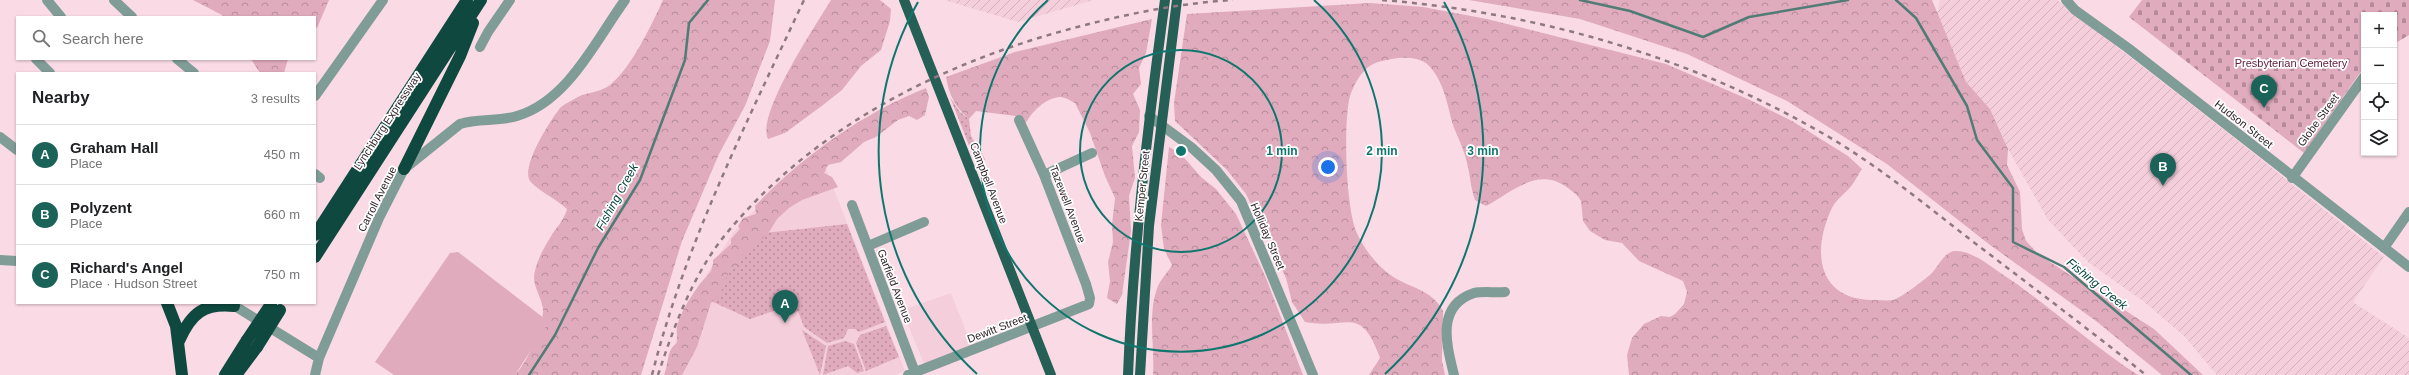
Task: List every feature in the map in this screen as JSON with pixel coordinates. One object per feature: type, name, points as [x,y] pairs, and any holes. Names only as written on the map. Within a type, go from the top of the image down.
[{"type":"highway","name":"Lynchburg Expressway","points":[[316,233],[467,0]]},
{"type":"highway","name":"Lynchburg Expressway","points":[[316,255],[481,0]]},
{"type":"highway","points":[[404,169],[460,56],[481,0]]},
{"type":"highway","points":[[316,228],[326,218]]},
{"type":"highway","points":[[167,304],[179,341],[182,375]]},
{"type":"highway","points":[[179,341],[186,325],[201,310],[211,306],[232,304]]},
{"type":"highway","points":[[236,375],[252,344],[277,305]]},
{"type":"highway","points":[[225,375],[252,344]]},
{"type":"main road","name":"Campbell Avenue","points":[[904,0],[1051,375]]},
{"type":"main road","name":"Kemper Street","points":[[1128,375],[1149,116],[1165,0]]},
{"type":"main road","name":"Kemper Street","points":[[1140,375],[1150,226],[1160,126],[1177,0]]},
{"type":"street","points":[[47,0],[60,16]]},
{"type":"street","points":[[114,0],[131,16]]},
{"type":"street","points":[[316,95],[383,0]]},
{"type":"street","points":[[480,47],[488,32],[510,0]]},
{"type":"street","name":"Carroll Avenue","points":[[315,375],[319,358],[379,218],[404,169],[460,124],[471,120],[517,116],[550,100],[567,83],[625,0]]},
{"type":"street","name":"Hudson Street","points":[[2066,0],[2075,10],[2128,48],[2292,178],[2409,267]]},
{"type":"street","points":[[37,60],[49,72]]},
{"type":"street","points":[[178,60],[193,72]]},
{"type":"street","name":"Globe Street","points":[[2292,178],[2361,81]]},
{"type":"street","name":"Holliday Street","points":[[1149,116],[1160,126],[1191,147],[1216,170],[1241,201],[1313,375]]},
{"type":"street","name":"Tazewell Avenue","points":[[1019,120],[1044,175],[1090,298]]},
{"type":"street","points":[[0,137],[16,149]]},
{"type":"street","points":[[1044,175],[1092,153]]},
{"type":"street","name":"Garfield Avenue","points":[[852,205],[913,374]]},
{"type":"street","points":[[2384,248],[2409,212]]},
{"type":"street","points":[[868,246],[924,222]]},
{"type":"street","points":[[0,260],[16,262]]},
{"type":"street","points":[[1454,375],[1446,337],[1446,323],[1452,310],[1461,300],[1475,293],[1505,292]]},
{"type":"street","name":"Dewitt Street","points":[[913,374],[1078,310],[1089,304],[1090,298]]},
{"type":"street","points":[[232,304],[319,358]]},
{"type":"shaded area","points":[[944,0],[1094,0],[1018,22]]},
{"type":"shaded area","points":[[1940,0],[2057,0],[2384,257],[2353,302],[2409,338],[2409,375],[2217,375],[2184,336],[2143,301],[2089,263],[2048,220],[2008,149],[1990,109],[1966,83],[1937,14]]},
{"type":"shaded area","points":[[819,151],[905,371],[896,375],[666,375],[677,335],[692,297],[733,233],[761,203]]},
{"type":"shaded area","points":[[951,293],[972,346],[924,364],[902,310]]},
{"type":"green space","points":[[193,0],[329,0],[317,28],[316,16],[222,15]]},
{"type":"green space","points":[[663,0],[775,0],[770,41],[745,106],[719,154],[682,241],[641,375],[514,375],[529,355],[543,316],[542,304],[534,281],[536,267],[543,250],[552,234],[562,221],[567,209],[535,186],[529,179],[528,172],[530,163],[538,142],[560,108],[580,96],[606,88],[626,68],[640,46]]},
{"type":"green space","points":[[831,0],[880,0],[891,9],[890,21],[881,50],[861,66],[842,90],[823,105],[785,133],[768,139],[767,127],[771,110],[779,91],[801,48]]},
{"type":"green space","points":[[1469,0],[1932,0],[1966,82],[1990,109],[2008,149],[2007,165],[2020,192],[2022,229],[2026,241],[2039,255],[2154,329],[2203,375],[2162,375],[2096,321],[1990,245],[1887,164],[1787,101],[1687,54],[1580,19]]},
{"type":"green space","name":"Presbyterian Cemetery","points":[[2142,0],[2409,0],[2409,35],[2397,42],[2397,12],[2361,12],[2361,71],[2304,153],[2129,17]]},
{"type":"green space","points":[[1370,3],[1423,7],[1487,19],[1666,64],[1750,100],[1792,121],[1848,156],[1862,169],[1852,185],[1833,206],[1825,227],[1822,243],[1821,258],[1824,272],[1831,284],[1842,293],[1856,298],[1875,300],[1897,299],[1931,274],[1948,253],[1952,251],[1963,252],[1981,260],[2019,286],[2138,375],[1629,375],[1627,355],[1632,338],[1644,324],[1661,316],[1670,317],[1675,314],[1684,304],[1687,292],[1683,281],[1639,261],[1622,243],[1605,240],[1590,231],[1583,221],[1580,199],[1568,188],[1557,182],[1546,179],[1526,183],[1486,206],[1475,200],[1465,155],[1453,125],[1447,101],[1437,77],[1427,64],[1419,60],[1396,58],[1384,60],[1371,65],[1360,76],[1350,96],[1346,144],[1350,203],[1356,231],[1362,244],[1376,262],[1392,276],[1427,293],[1443,311],[1442,361],[1445,375],[1369,375],[1380,358],[1373,341],[1366,330],[1351,322],[1320,324],[1305,322],[1292,302],[1286,278],[1273,251],[1271,239],[1259,221],[1246,194],[1227,170],[1175,121],[1174,103],[1187,14]]},
{"type":"green space","points":[[1152,19],[1146,53],[1139,68],[1141,84],[1133,94],[1140,110],[1139,132],[1132,146],[1135,178],[1129,196],[1131,231],[1122,295],[1117,304],[1107,298],[1110,281],[1108,262],[1113,242],[1112,225],[1115,198],[1105,176],[1090,133],[1075,103],[1062,97],[1049,100],[1035,110],[1025,124],[1016,116],[976,111],[969,119],[953,100],[946,77],[1015,52]]},
{"type":"green space","points":[[252,60],[288,60],[284,72],[259,72]]},
{"type":"green space","points":[[926,88],[929,97],[925,115],[917,120],[909,116],[898,120],[876,137],[864,142],[841,162],[828,165],[824,173],[832,177],[838,187],[802,200],[789,208],[777,219],[768,234],[743,254],[739,263],[728,274],[721,292],[711,303],[697,347],[682,375],[664,375],[669,353],[673,346],[677,343],[677,327],[682,312],[699,284],[712,269],[713,260],[731,244],[731,239],[740,229],[738,226],[743,218],[756,214],[755,206],[773,188],[792,170],[834,138],[879,110]]},
{"type":"green space","points":[[950,97],[960,112],[969,119],[971,136],[985,159],[982,165],[977,166]]},
{"type":"green space","points":[[1169,147],[1180,153],[1201,177],[1216,189],[1236,214],[1266,278],[1303,375],[1153,375],[1153,307],[1159,283],[1172,265],[1164,249],[1161,225]]},
{"type":"green space","points":[[847,224],[885,322],[859,332],[855,329],[848,329],[844,338],[827,343],[804,327],[798,311],[794,313],[791,305],[750,319],[709,300],[756,234]]},
{"type":"green space","points":[[458,252],[549,322],[515,375],[394,375],[375,362],[450,253]]},
{"type":"green space","points":[[886,326],[899,357],[866,371],[856,343],[860,335]]},
{"type":"green space","points":[[802,330],[826,346],[820,375]]},
{"type":"green space","points":[[845,341],[854,344],[864,371],[857,373],[848,366],[823,375],[828,346]]},
{"type":"waterway","name":"Fishing Creek","points":[[529,375],[555,335],[598,248],[640,180],[685,60],[689,23],[708,0]]},
{"type":"waterway","name":"Fishing Creek","points":[[1580,0],[1630,11],[1703,37],[1749,17],[1848,0]]},
{"type":"waterway","name":"Fishing Creek","points":[[1896,0],[1916,18],[1967,106],[1977,140],[2013,188],[2013,242],[2064,267],[2191,375]]},
{"type":"railway","points":[[652,375],[682,278],[719,184],[804,0]]},
{"type":"railway","points":[[658,375],[687,297],[718,244],[767,190],[807,155],[849,125],[894,98],[940,75],[989,55],[1038,38],[1089,24],[1142,12],[1196,3],[1233,0]]},
{"type":"railway","points":[[1382,0],[1441,6],[1499,16],[1557,28],[1613,43],[1669,62],[1724,84],[1777,109],[1829,137],[1882,172],[2146,375]]},
{"type":"place","name":"Richard's Angel","points":[[2264,108]]},
{"type":"place","name":"Polyzent","points":[[2163,186]]},
{"type":"place","name":"Graham Hall","points":[[785,323]]}]
